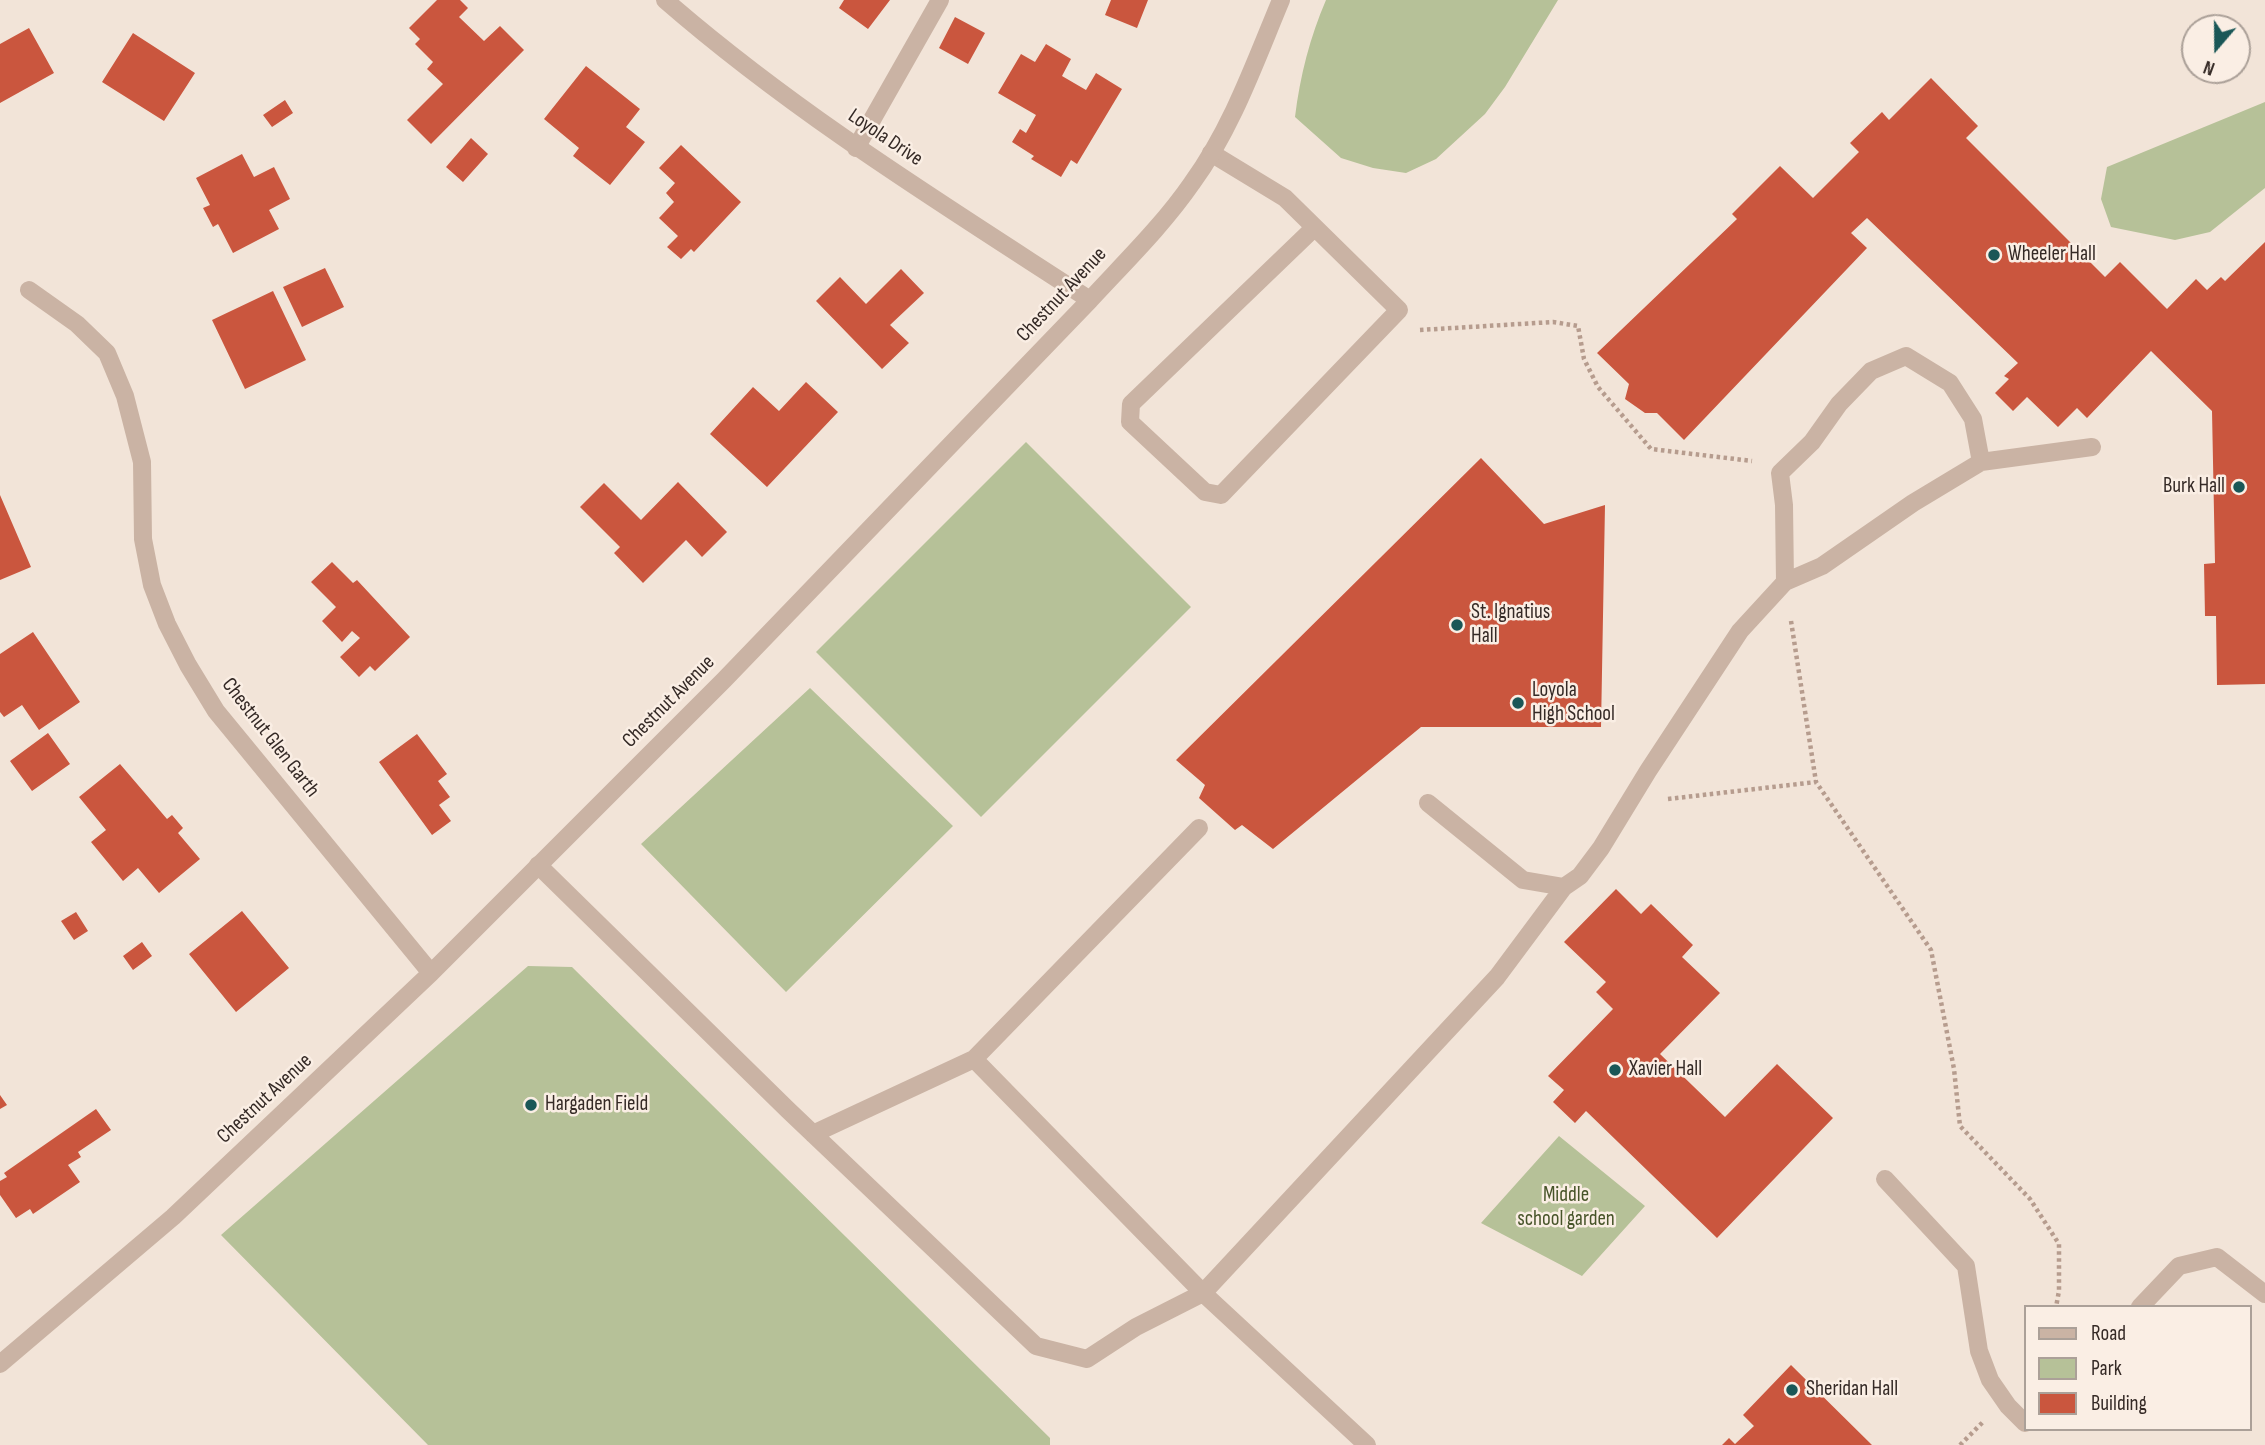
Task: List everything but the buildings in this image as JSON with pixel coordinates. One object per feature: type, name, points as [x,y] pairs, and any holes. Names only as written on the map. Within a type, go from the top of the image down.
[{"type":"street","name":"Loyola Drive","points":[[665,0],[768,85],[856,148],[1090,300]]},
{"type":"street","points":[[856,148],[940,0]]},
{"type":"street","name":"Chestnut Avenue","points":[[0,1364],[173,1217],[431,973],[724,680],[1090,300],[1193,183],[1234,113],[1281,0]]},
{"type":"street","points":[[1211,153],[1285,198],[1399,310],[1221,495],[1205,492],[1130,422],[1131,404],[1314,228]]},
{"type":"street","name":"Chestnut Glen Garth","points":[[29,290],[78,324],[107,353],[125,396],[142,462],[143,539],[152,584],[167,624],[188,665],[216,711],[431,973]]},
{"type":"street","points":[[1785,582],[1784,505],[1780,473],[1812,442],[1839,404],[1871,370],[1906,356],[1950,383],[1973,419],[1981,462]]},
{"type":"street","points":[[538,864],[813,1134],[1036,1346],[1087,1359],[1136,1327],[1203,1293],[1497,977],[1564,887],[1580,876],[1601,848],[1740,631],[1785,582],[1822,566],[1913,503],[1981,462],[2092,447]]},
{"type":"street","points":[[1428,803],[1523,880],[1564,887]]},
{"type":"street","points":[[813,1134],[974,1059],[1199,828]]},
{"type":"street","points":[[974,1059],[1203,1293],[1367,1445]]},
{"type":"street","points":[[1885,1180],[1966,1266],[1979,1351],[1990,1380],[2008,1406],[2024,1422]]},
{"type":"street","points":[[2142,1305],[2179,1266],[2217,1257],[2265,1294]]},
{"type":"path","points":[[1399,310],[1421,331],[1553,322],[1578,326],[1584,359],[1598,387],[1651,449],[1748,459],[1780,473]]},
{"type":"path","points":[[1785,582],[1816,782],[1931,950],[1954,1069],[1960,1126],[2030,1199],[2059,1244],[2056,1305]]},
{"type":"path","points":[[1628,803],[1816,782]]},
{"type":"green space","points":[[1326,0],[1558,0],[1505,87],[1485,114],[1436,159],[1406,173],[1373,168],[1341,158],[1295,117],[1306,57]]},
{"type":"green space","points":[[2265,102],[2265,188],[2210,232],[2175,240],[2111,227],[2101,199],[2107,167]]},
{"type":"green space","points":[[1026,442],[1191,607],[981,817],[816,652]]},
{"type":"green space","points":[[810,688],[953,826],[786,992],[641,844]]},
{"type":"green space","name":"Hargaden Field","points":[[528,966],[572,967],[1050,1438],[1050,1445],[428,1445],[221,1235]]},
{"type":"green space","name":"Middle school garden","points":[[1559,1136],[1645,1206],[1582,1276],[1481,1223]]},
{"type":"place","name":"Wheeler Hall","points":[[1994,255]]},
{"type":"place","name":"Burk Hall","points":[[2239,487]]},
{"type":"place","name":"St. Ignatius Hall","points":[[1457,625]]},
{"type":"place","name":"Loyola High School","points":[[1518,703]]},
{"type":"place","name":"Xavier Hall","points":[[1615,1070]]},
{"type":"place","name":"Hargaden Field","points":[[531,1105]]},
{"type":"place","name":"Sheridan Hall","points":[[1792,1390]]}]
